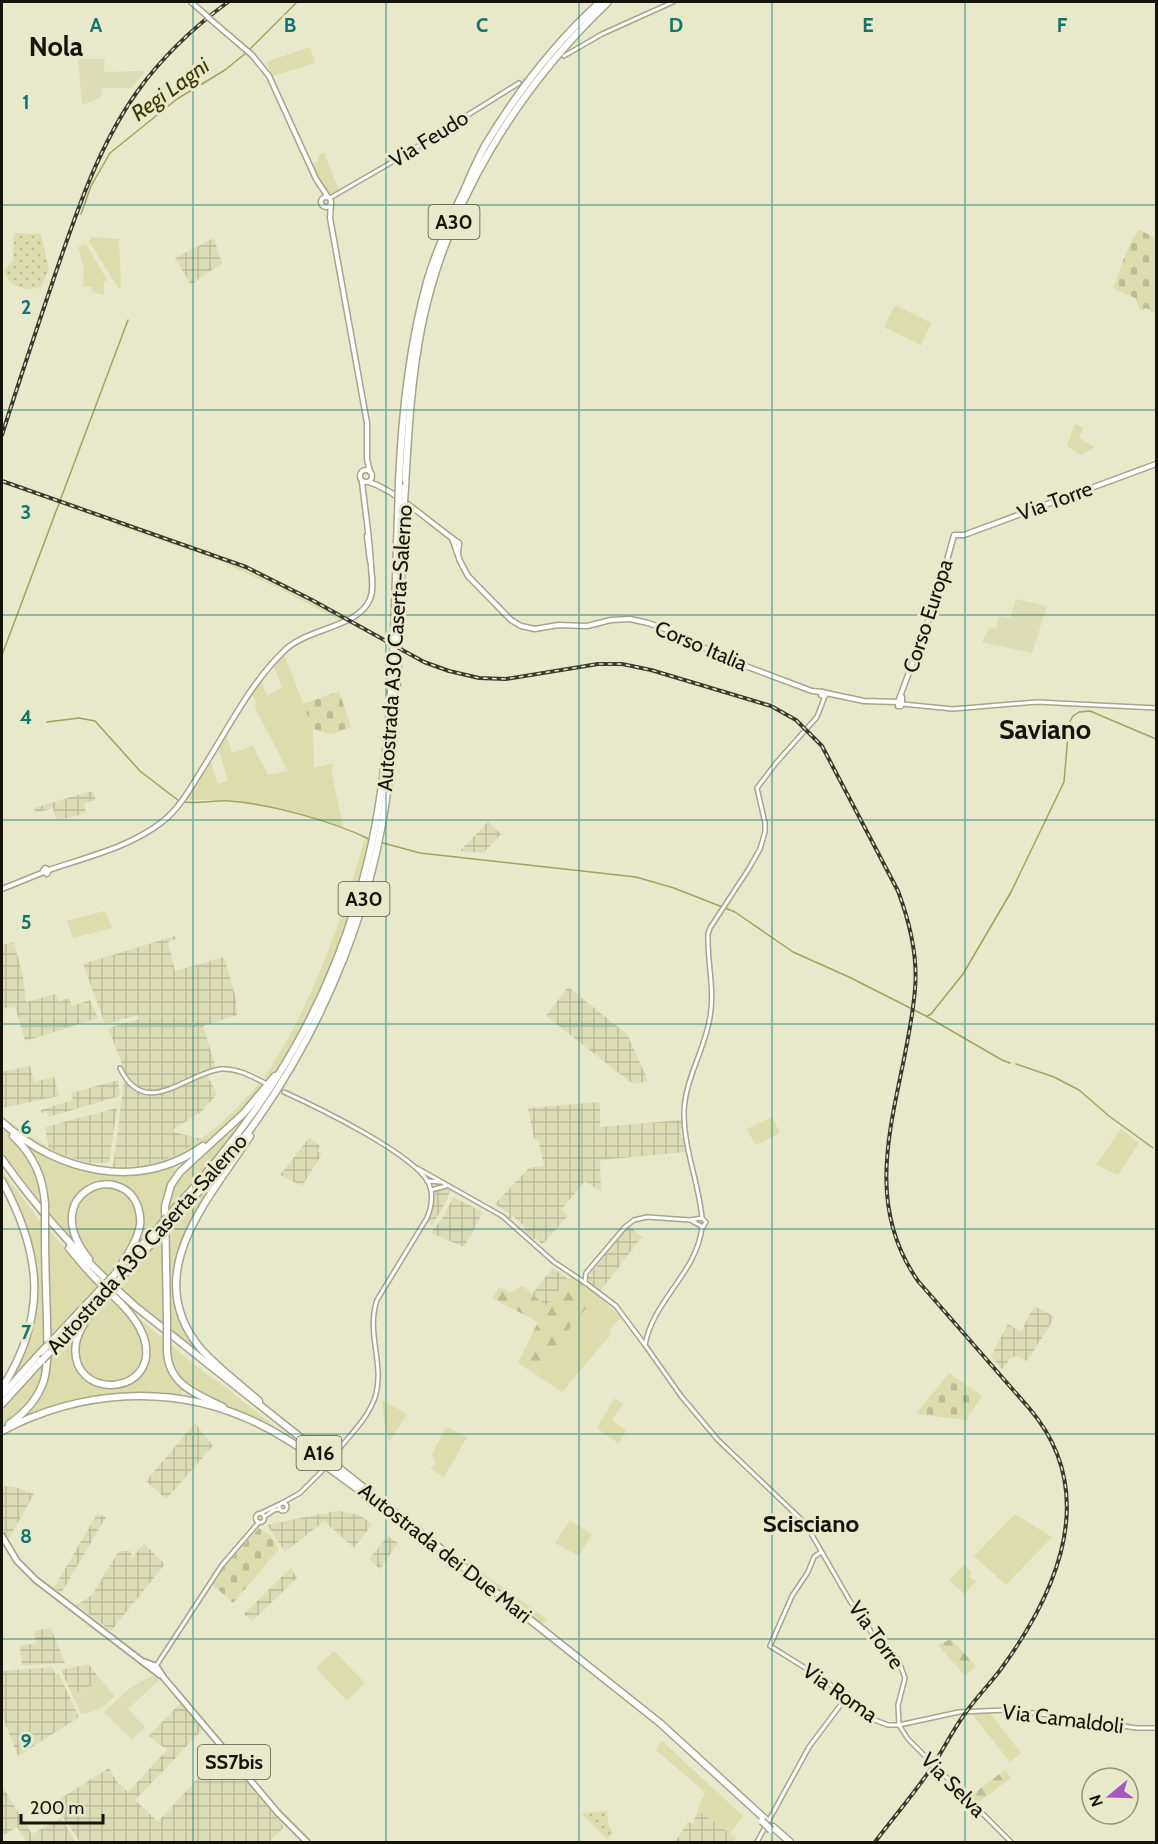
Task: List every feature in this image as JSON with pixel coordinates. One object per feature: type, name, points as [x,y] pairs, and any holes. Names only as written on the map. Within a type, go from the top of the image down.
[{"type":"highway","name":"Autostrada A30 Caserta-Salerno","points":[[168,1221],[221,1167],[258,1119],[297,1056],[331,990],[359,914],[372,866],[387,787],[393,732],[401,517],[399,481],[402,415],[417,324],[427,281],[444,234],[485,146],[522,89],[558,45],[600,2]]},
{"type":"highway","name":"Autostrada A30 Caserta-Salerno","points":[[2,1404],[168,1221],[229,1147],[260,1105],[285,1065],[311,1017],[334,966],[353,913],[372,843],[381,788],[401,517],[411,404],[422,324],[449,235],[468,191],[491,148],[527,92],[572,38],[608,2]]},
{"type":"highway","points":[[285,1065],[279,1069],[243,1114],[180,1172],[171,1185],[165,1206],[167,1349],[170,1367],[181,1384],[189,1390],[272,1430],[373,1500]]},
{"type":"highway","points":[[258,1119],[252,1133],[195,1218],[184,1242],[178,1259],[176,1279],[178,1298],[182,1315],[200,1347],[228,1375],[330,1458]]},
{"type":"highway","points":[[2,1123],[27,1142],[60,1160],[88,1169],[118,1173],[148,1170],[167,1165],[199,1149],[223,1131]]},
{"type":"highway","points":[[2,1123],[33,1160],[42,1182],[45,1204],[47,1352],[44,1380],[38,1394],[28,1407],[2,1430]]},
{"type":"highway","name":"Autostrada dei Due Mari","points":[[2,1159],[69,1243],[110,1284],[154,1322],[330,1458],[659,1725],[766,1820],[770,1829],[784,1842]]},
{"type":"highway","name":"Autostrada dei Due Mari","points":[[2,1166],[67,1246],[102,1281],[152,1325],[659,1725]]},
{"type":"highway","points":[[2,1181],[26,1232],[35,1281],[27,1338],[2,1388]]},
{"type":"highway","points":[[117,1275],[138,1233],[141,1215],[136,1202],[123,1188],[105,1185],[91,1188],[73,1206],[71,1223],[76,1239],[93,1263],[154,1322]]},
{"type":"highway","points":[[67,1246],[96,1280],[128,1310],[146,1346],[146,1357],[136,1375],[128,1381],[111,1387],[91,1379],[79,1363],[76,1352],[80,1331],[101,1296]]},
{"type":"highway","name":"Autostrada A30 Caserta-Salerno","points":[[2,1395],[50,1343],[101,1296]]},
{"type":"highway","points":[[2,1430],[39,1413],[70,1404],[131,1396],[186,1400],[239,1415]]},
{"type":"highway","name":"Autostrada dei Due Mari","points":[[770,1829],[790,1842]]},
{"type":"main road","points":[[191,2],[252,56],[269,76],[316,179],[330,200],[330,218],[367,423],[367,459],[372,477],[377,484],[459,543],[457,553]]},
{"type":"main road","points":[[316,179],[330,218]]},
{"type":"main road","points":[[322,200],[330,200]]},
{"type":"main road","points":[[324,206],[327,207],[330,200]]},
{"type":"main road","points":[[2,889],[44,872],[45,868],[49,870],[138,837],[163,821],[181,802],[252,689],[277,658],[290,645],[307,635],[354,618],[362,612],[370,598],[372,584],[371,549],[360,475],[367,459]]},
{"type":"main road","name":"Via Torre","points":[[954,536],[967,534],[1156,464]]},
{"type":"main road","points":[[363,470],[370,472]]},
{"type":"main road","points":[[364,498],[372,477]]},
{"type":"main road","points":[[362,482],[377,484]]},
{"type":"main road","name":"Corso Europa","points":[[900,704],[936,600],[954,536]]},
{"type":"main road","name":"Corso Italia","points":[[452,538],[468,576],[511,620],[521,626],[535,629],[558,625],[587,626],[611,620],[648,623],[674,632],[724,658],[824,695],[900,704]]},
{"type":"main road","name":"SS7bis","points":[[2,1536],[17,1561],[36,1580],[155,1668],[278,1813],[307,1842]]},
{"type":"street","points":[[564,56],[602,34],[673,2]]},
{"type":"street","name":"Via Feudo","points":[[330,200],[519,83]]},
{"type":"street","points":[[645,1344],[658,1311],[691,1262],[700,1242],[700,1219],[686,1141],[684,1106],[687,1089],[710,1017],[712,982],[708,934],[719,913],[756,858],[765,832],[757,788],[815,720],[824,695]]},
{"type":"street","points":[[900,704],[957,709],[1010,703],[1070,703],[1156,708]]},
{"type":"street","points":[[120,1068],[129,1082],[148,1092],[164,1092],[208,1072],[223,1069],[245,1073],[265,1083]]},
{"type":"street","points":[[284,1092],[380,1142],[442,1184]]},
{"type":"street","points":[[257,1521],[263,1521],[264,1517],[305,1489],[367,1413],[375,1396],[378,1377],[372,1331],[373,1312],[377,1300],[427,1218],[431,1206],[431,1190],[415,1167]]},
{"type":"street","points":[[428,1183],[442,1184]]},
{"type":"street","points":[[431,1190],[442,1184]]},
{"type":"street","name":"Via Torre","points":[[442,1184],[502,1216],[554,1262],[583,1279],[616,1306],[681,1396],[718,1440],[805,1523],[877,1644],[900,1662],[905,1678],[898,1704],[899,1725]]},
{"type":"street","points":[[583,1279],[625,1227],[634,1220],[647,1218],[700,1219],[706,1222],[700,1226]]},
{"type":"street","points":[[690,1220],[700,1226]]},
{"type":"street","points":[[281,1505],[285,1510],[292,1498]]},
{"type":"street","points":[[155,1668],[222,1565],[257,1521],[256,1515],[281,1505],[287,1506]]},
{"type":"street","points":[[261,1513],[264,1517]]},
{"type":"street","name":"Via Roma","points":[[821,1552],[814,1557],[808,1572],[792,1596],[770,1646],[828,1682],[854,1708],[872,1719],[888,1725],[899,1725]]},
{"type":"street","points":[[766,1820],[809,1747],[845,1699]]},
{"type":"street","name":"Via Camaldoli","points":[[899,1725],[950,1714],[1006,1710],[1136,1728],[1156,1728]]},
{"type":"street","name":"Via Selva","points":[[899,1725],[917,1749],[1011,1842]]},
{"type":"street","points":[[757,1842],[770,1829]]},
{"type":"shaded area","points":[[78,59],[105,59],[104,72],[145,71],[132,88],[102,88],[101,97],[82,105]]},
{"type":"shaded area","points":[[214,238],[222,264],[191,285],[175,258]]},
{"type":"shaded area","points":[[1016,599],[1047,606],[1032,653],[982,642],[989,628],[996,629],[999,616],[1010,618]]},
{"type":"shaded area","points":[[93,792],[96,800],[84,803],[86,813],[57,821],[53,808],[36,813],[34,808]]},
{"type":"shaded area","points":[[488,822],[501,834],[484,853],[460,851]]},
{"type":"shaded area","points":[[175,936],[176,939],[168,942],[175,971],[224,957],[236,998],[237,1015],[203,1026],[216,1068],[199,1072],[165,1089],[149,1091],[137,1086],[126,1074],[108,1028],[139,1019],[138,1015],[105,1024],[83,964]]},
{"type":"shaded area","points":[[14,942],[23,976],[26,1002],[56,994],[58,1002],[69,998],[72,1006],[90,1000],[98,1018],[25,1041],[15,1006],[2,1009],[2,945]]},
{"type":"shaded area","points":[[568,987],[627,1034],[648,1081],[633,1084],[546,1016]]},
{"type":"shaded area","points":[[30,1066],[34,1082],[54,1077],[59,1096],[2,1108],[2,1072]]},
{"type":"shaded area","points":[[207,1075],[217,1094],[202,1111],[174,1129],[173,1132],[203,1139],[157,1163],[113,1167],[124,1081],[144,1094],[158,1095]]},
{"type":"shaded area","points":[[118,1080],[120,1096],[48,1117],[47,1111],[41,1113],[41,1110],[73,1100],[71,1093]]},
{"type":"shaded area","points":[[600,1102],[600,1127],[682,1120],[681,1138],[684,1138],[686,1152],[600,1160],[601,1192],[585,1181],[561,1210],[568,1216],[542,1245],[536,1238],[532,1240],[524,1231],[526,1228],[513,1216],[510,1219],[508,1217],[510,1214],[495,1204],[529,1168],[544,1166],[538,1138],[534,1139],[528,1108]]},
{"type":"shaded area","points":[[117,1108],[109,1163],[87,1163],[49,1149],[45,1127]]},
{"type":"shaded area","points":[[309,1138],[320,1146],[317,1151],[322,1154],[302,1186],[280,1175]]},
{"type":"shaded area","points":[[443,1188],[450,1190],[447,1200],[432,1225],[428,1221],[433,1209],[435,1191]]},
{"type":"shaded area","points":[[453,1197],[483,1212],[464,1247],[431,1233],[444,1216]]},
{"type":"shaded area","points":[[629,1226],[642,1237],[600,1291],[587,1282],[587,1278]]},
{"type":"shaded area","points":[[553,1268],[568,1279],[546,1306],[532,1294]]},
{"type":"shaded area","points":[[1034,1306],[1055,1317],[1027,1361],[1016,1356],[1011,1358],[1002,1369],[991,1356],[1008,1324],[1021,1332]]},
{"type":"shaded area","points":[[195,1423],[213,1446],[166,1499],[146,1481]]},
{"type":"shaded area","points":[[2,1486],[15,1487],[34,1494],[8,1540],[2,1528]]},
{"type":"shaded area","points":[[339,1511],[359,1515],[372,1524],[354,1548],[324,1521],[285,1552],[267,1525],[325,1513],[327,1515],[330,1512]]},
{"type":"shaded area","points":[[97,1514],[106,1517],[61,1593],[54,1588]]},
{"type":"shaded area","points":[[388,1536],[398,1543],[380,1569],[369,1559]]},
{"type":"shaded area","points":[[144,1544],[165,1564],[111,1631],[77,1605],[92,1595],[119,1551],[131,1551],[132,1558]]},
{"type":"shaded area","points":[[291,1568],[297,1578],[252,1621],[244,1614]]},
{"type":"shaded area","points":[[51,1628],[65,1663],[22,1665],[20,1646],[36,1643],[34,1631]]},
{"type":"shaded area","points":[[88,1664],[102,1681],[72,1694],[61,1670]]},
{"type":"shaded area","points":[[52,1667],[56,1675],[59,1674],[78,1718],[18,1756],[2,1715],[2,1671]]},
{"type":"shaded area","points":[[153,1675],[159,1680],[128,1709],[145,1727],[132,1740],[104,1712],[130,1688]]},
{"type":"shaded area","points":[[102,1681],[115,1696],[102,1707],[86,1714],[81,1713],[72,1694]]},
{"type":"shaded area","points":[[182,1701],[204,1728],[135,1800],[158,1822],[221,1753],[283,1828],[269,1842],[80,1842],[53,1803],[109,1768],[117,1782],[128,1792],[167,1750],[149,1736]]},
{"type":"shaded area","points":[[2,1786],[32,1834],[61,1818],[76,1842],[27,1842],[17,1827],[2,1836]]},
{"type":"shaded area","points":[[698,1810],[736,1838],[733,1842],[675,1842],[688,1822],[693,1824]]},
{"type":"green space","points":[[310,47],[315,63],[273,76],[266,62]]},
{"type":"green space","points":[[324,153],[339,190],[331,194],[325,191],[312,164],[318,161],[318,155]]},
{"type":"green space","points":[[1139,230],[1156,238],[1156,312],[1151,312],[1147,308],[1140,310],[1135,298],[1113,288],[1128,249]]},
{"type":"green space","points":[[14,233],[41,234],[49,269],[41,287],[29,289],[17,287],[6,275],[5,269],[13,261]]},
{"type":"green space","points":[[91,237],[119,239],[121,285],[119,289],[89,241]]},
{"type":"green space","points":[[86,244],[107,280],[104,282],[104,295],[92,292],[92,287],[83,287],[84,268],[78,247]]},
{"type":"green space","points":[[895,305],[931,323],[921,345],[884,327]]},
{"type":"green space","points":[[1075,424],[1083,428],[1079,438],[1095,447],[1081,455],[1067,446]]},
{"type":"green space","points":[[115,522],[242,567],[345,620],[341,621],[215,559],[116,525]]},
{"type":"green space","points":[[284,654],[313,729],[314,768],[333,763],[332,774],[343,827],[293,811],[235,800],[184,800],[210,760],[218,784],[228,781],[218,747],[226,734],[232,753],[253,746],[268,775],[288,771],[254,706],[257,704],[252,695],[261,680],[267,696],[282,687],[273,664]]},
{"type":"green space","points":[[339,691],[351,727],[331,734],[313,729],[303,704]]},
{"type":"green space","points":[[365,838],[369,840],[352,903],[318,997],[303,1027],[268,1081],[264,1078],[297,1021],[324,962]]},
{"type":"green space","points":[[105,911],[112,928],[73,938],[67,921]]},
{"type":"green space","points":[[260,1083],[265,1085],[238,1116],[210,1140],[181,1158],[147,1170],[93,1169],[42,1149],[2,1120],[2,1116],[39,1142],[74,1159],[107,1167],[138,1166],[169,1157],[199,1140],[229,1115]]},
{"type":"green space","points":[[252,1108],[222,1150],[166,1214],[175,1181]]},
{"type":"green space","points":[[772,1117],[780,1133],[755,1145],[747,1129]]},
{"type":"green space","points":[[2,1126],[23,1148],[39,1179],[43,1209],[2,1155]]},
{"type":"green space","points":[[1121,1129],[1139,1143],[1118,1175],[1096,1165]]},
{"type":"green space","points":[[21,1139],[64,1162],[94,1172],[120,1174],[174,1167],[177,1174],[163,1216],[144,1237],[138,1237],[141,1223],[130,1193],[101,1184],[81,1197],[72,1207],[71,1230],[77,1248],[47,1213],[46,1198]]},
{"type":"green space","points":[[2,1171],[43,1225],[44,1281],[42,1294],[45,1295],[45,1344],[18,1372],[14,1371],[29,1336],[34,1261],[2,1179]]},
{"type":"green space","points":[[218,1179],[188,1227],[175,1266],[183,1322],[217,1367],[168,1330],[169,1265],[166,1233]]},
{"type":"green space","points":[[98,1188],[113,1188],[121,1191],[137,1211],[138,1222],[130,1246],[107,1277],[85,1252],[72,1221],[81,1197]]},
{"type":"green space","points":[[47,1228],[99,1285],[49,1339],[47,1298],[50,1297],[47,1277]]},
{"type":"green space","points":[[163,1236],[164,1274],[162,1276],[165,1328],[117,1286]]},
{"type":"green space","points":[[571,1276],[597,1295],[533,1373],[518,1363],[538,1322],[492,1298],[500,1287],[509,1293],[523,1286],[546,1306]]},
{"type":"green space","points":[[109,1294],[132,1317],[144,1344],[142,1366],[128,1381],[100,1384],[80,1364],[77,1355],[78,1345],[85,1326]]},
{"type":"green space","points":[[597,1295],[621,1317],[609,1331],[611,1334],[562,1392],[533,1373]]},
{"type":"green space","points":[[136,1316],[165,1340],[166,1356],[183,1390],[180,1397],[99,1398],[17,1421],[34,1403],[48,1360],[73,1334],[77,1335],[77,1363],[97,1385],[113,1388],[133,1381],[147,1356]]},
{"type":"green space","points":[[168,1342],[289,1438],[258,1419],[256,1421],[189,1389],[172,1369]]},
{"type":"green space","points":[[45,1363],[39,1388],[31,1397],[33,1399],[14,1419],[2,1427],[2,1410]]},
{"type":"green space","points":[[949,1373],[982,1396],[966,1420],[916,1414]]},
{"type":"green space","points":[[615,1398],[623,1404],[612,1420],[626,1430],[619,1444],[597,1428]]},
{"type":"green space","points":[[382,1400],[407,1414],[389,1442],[385,1426]]},
{"type":"green space","points":[[446,1427],[467,1437],[444,1477],[431,1469],[435,1462],[432,1454]]},
{"type":"green space","points":[[1015,1514],[1052,1537],[1006,1585],[974,1556]]},
{"type":"green space","points":[[570,1521],[592,1534],[579,1556],[555,1543]]},
{"type":"green space","points":[[259,1528],[271,1536],[279,1549],[233,1603],[212,1584]]},
{"type":"green space","points":[[464,1560],[547,1619],[541,1626],[462,1563]]},
{"type":"green space","points":[[964,1565],[972,1573],[969,1576],[976,1582],[964,1594],[949,1580]]},
{"type":"green space","points":[[951,1639],[976,1666],[965,1676],[938,1645]]},
{"type":"green space","points":[[334,1651],[365,1683],[347,1701],[316,1668]]},
{"type":"green space","points":[[990,1713],[1021,1753],[1010,1762],[972,1714]]},
{"type":"green space","points":[[662,1741],[743,1816],[730,1833],[698,1810],[705,1792],[656,1750]]},
{"type":"green space","points":[[1005,1770],[1011,1778],[976,1804],[969,1797]]},
{"type":"green space","points":[[607,1811],[608,1823],[613,1833],[607,1839],[581,1813]]},
{"type":"waterway","name":"Regi Lagni","points":[[249,50],[297,2]]},
{"type":"waterway","name":"Regi Lagni","points":[[81,214],[91,186],[110,153],[177,99],[225,70],[246,53]]},
{"type":"waterway","points":[[2,655],[128,320]]},
{"type":"waterway","points":[[927,1016],[963,974],[1011,892],[1064,782],[1069,723],[1073,716],[1079,712],[1090,711],[1156,739]]},
{"type":"waterway","points":[[47,722],[79,718],[95,721],[140,771],[179,801]]},
{"type":"waterway","points":[[183,802],[230,801],[263,806],[319,820],[369,839]]},
{"type":"waterway","points":[[383,843],[420,853],[636,877],[674,888],[735,912],[793,952],[926,1016],[1010,1063]]},
{"type":"waterway","points":[[1016,1064],[1054,1077],[1079,1090],[1109,1116],[1153,1148]]},
{"type":"tunnel","points":[[519,83],[530,76]]},
{"type":"railway","points":[[2,435],[74,220],[101,154],[124,112],[157,67],[191,32],[228,2]]},
{"type":"railway","points":[[2,481],[246,567],[312,600],[424,662],[449,671],[479,678],[506,679],[598,664],[622,664],[651,670],[771,706],[796,720],[822,746],[898,891],[914,951],[915,989],[889,1138],[886,1174],[889,1210],[899,1246],[918,1281],[1029,1408],[1051,1440],[1063,1473],[1067,1507],[1063,1541],[1054,1574],[1040,1607],[1022,1639],[964,1715],[923,1779],[875,1842]]},
{"type":"district","name":"Nola","points":[[56,47]]},
{"type":"district","name":"Saviano","points":[[1045,730]]},
{"type":"district","name":"Scisciano","points":[[811,1524]]}]
